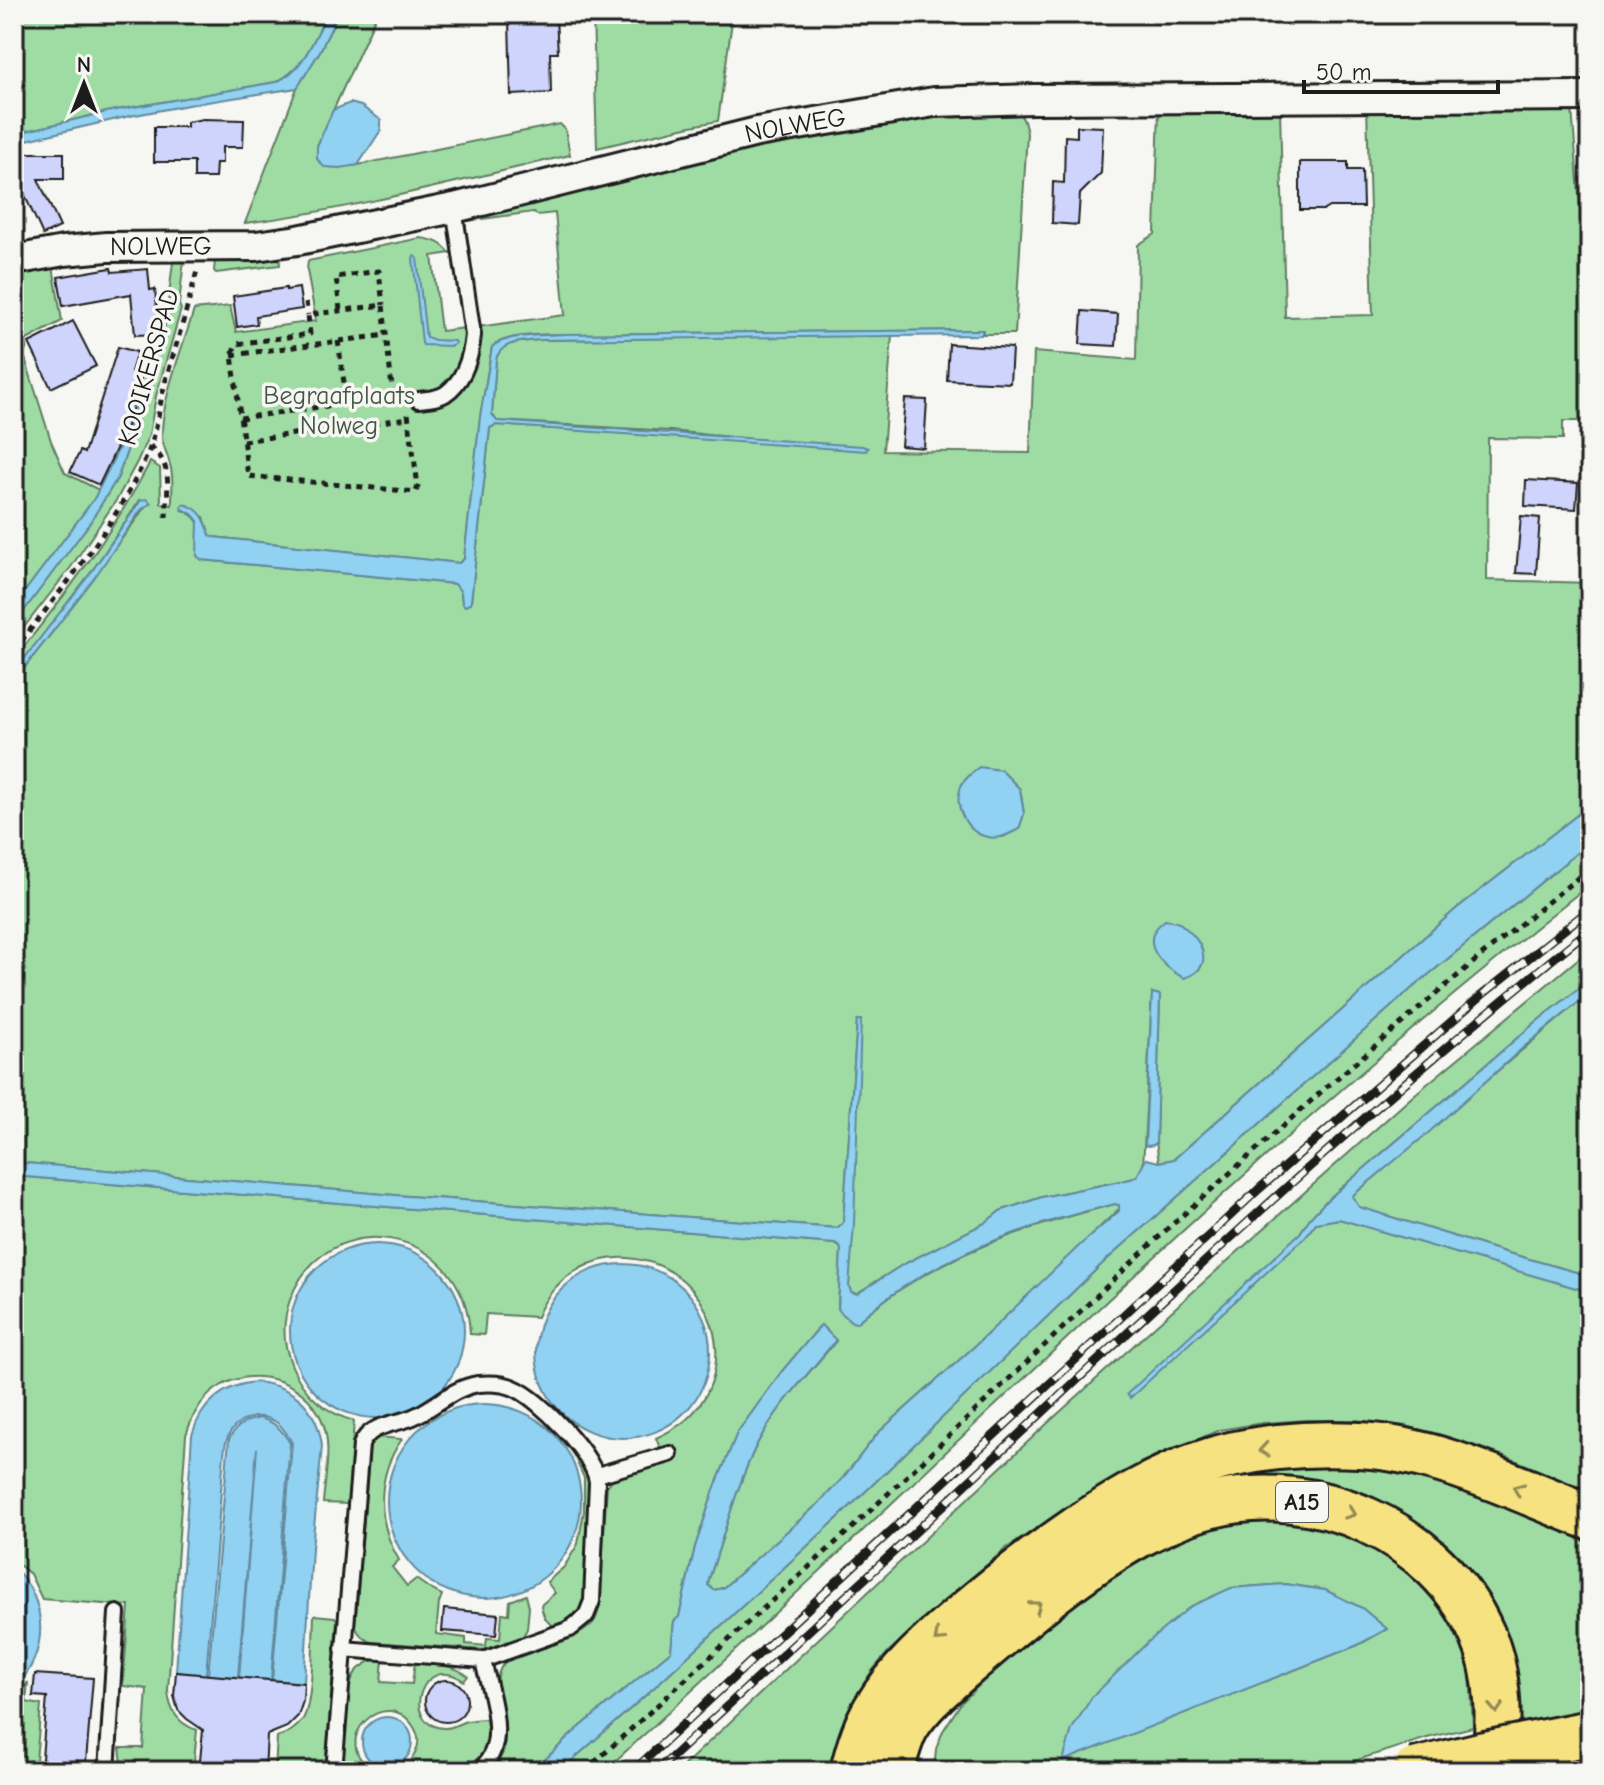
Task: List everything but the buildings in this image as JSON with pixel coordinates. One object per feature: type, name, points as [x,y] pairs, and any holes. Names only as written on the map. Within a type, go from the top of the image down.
[{"type":"main road","name":"A15","points":[[853,1771],[875,1710],[934,1641],[997,1586],[1040,1554],[1124,1498],[1198,1464],[1275,1448],[1361,1445],[1438,1459],[1590,1517]]},
{"type":"main road","name":"A15","points":[[891,1771],[906,1728],[929,1700],[1027,1612],[1132,1539],[1170,1520],[1209,1506],[1249,1500],[1322,1504],[1355,1514],[1418,1549],[1447,1579],[1471,1612],[1491,1659],[1497,1723],[1492,1771]]},
{"type":"main road","name":"A15","points":[[922,1771],[922,1759],[930,1733],[976,1656]]},
{"type":"main road","points":[[1415,1771],[1590,1733]]},
{"type":"street","name":"NOLWEG","points":[[14,260],[107,247],[256,246],[298,240],[454,208],[757,132],[934,102],[1590,96]]},
{"type":"lane","points":[[419,400],[436,398],[453,387],[472,350],[473,335],[454,208]]},
{"type":"lane","points":[[334,1771],[343,1649],[361,1445],[368,1432],[410,1418],[462,1387],[486,1383],[519,1390],[556,1421],[585,1454],[597,1475],[592,1601],[586,1616],[570,1629],[483,1660],[343,1649]]},
{"type":"lane","points":[[597,1475],[670,1454]]},
{"type":"lane","points":[[107,1771],[117,1613]]},
{"type":"lane","points":[[480,1771],[495,1746],[497,1728],[483,1660]]},
{"type":"path","name":"KOOIKERSPAD","points":[[14,650],[76,571],[132,484],[150,446],[203,247]]},
{"type":"path","points":[[240,418],[393,397],[379,271],[336,277],[340,310]]},
{"type":"path","points":[[306,302],[310,334],[236,344],[232,355],[248,476],[416,492],[418,486],[408,413],[411,405],[419,400]]},
{"type":"path","points":[[308,315],[383,305]]},
{"type":"path","points":[[232,355],[386,335]]},
{"type":"path","points":[[338,341],[347,403]]},
{"type":"path","points":[[243,441],[409,418]]},
{"type":"path","points":[[150,446],[165,463],[168,477],[166,517]]},
{"type":"path","points":[[585,1771],[854,1526],[1164,1232],[1470,964],[1590,868]]},
{"type":"green space","points":[[14,14],[327,14],[301,62],[276,82],[111,111],[14,134]]},
{"type":"green space","points":[[338,14],[377,14],[317,146],[319,162],[323,165],[358,165],[560,124],[565,129],[570,155],[368,202],[245,223],[297,88]]},
{"type":"green space","points":[[593,14],[733,14],[718,121],[597,148]]},
{"type":"green space","name":"Begraafplaats Nolweg","points":[[1367,106],[1572,109],[1590,327],[1590,421],[1563,421],[1563,439],[1488,438],[1487,580],[1590,583],[1590,805],[1456,909],[1174,1159],[1159,1162],[1156,1142],[1160,995],[1152,993],[1143,1167],[1137,1176],[1042,1197],[1000,1211],[985,1223],[902,1265],[856,1294],[851,1292],[849,1286],[857,1020],[843,1223],[837,1228],[395,1195],[14,1162],[14,681],[146,506],[140,500],[92,571],[14,672],[14,659],[87,564],[150,462],[160,468],[161,503],[172,505],[172,472],[163,441],[163,422],[169,390],[194,310],[230,306],[236,332],[316,321],[308,261],[421,238],[434,241],[450,253],[432,256],[441,331],[466,328],[465,351],[442,401],[478,327],[565,315],[555,213],[537,215],[533,212],[468,221],[467,218],[552,191],[883,117],[1017,109],[1027,133],[1015,334],[983,334],[980,330],[565,334],[526,336],[498,342],[492,347],[480,417],[464,559],[459,563],[213,537],[204,517],[181,509],[199,523],[202,560],[455,584],[461,592],[462,603],[471,601],[490,428],[496,425],[867,450],[670,431],[497,421],[492,414],[496,359],[503,348],[514,343],[540,340],[892,335],[883,451],[1030,453],[1034,352],[1136,360],[1138,245],[1155,234],[1159,109],[1280,108],[1285,317],[1373,315]],"holes":[[[1001,770],[1020,789],[1024,814],[1019,829],[1003,837]]]},
{"type":"green space","points":[[279,252],[280,265],[214,271],[215,261]]},
{"type":"green space","points":[[133,258],[184,259],[181,309],[156,396],[149,435],[117,499],[71,567],[14,640],[14,624],[89,524],[118,477],[135,427],[171,303],[168,302],[173,262],[130,261]]},
{"type":"green space","points":[[52,260],[62,321],[25,341],[24,355],[51,441],[65,473],[99,490],[14,606],[14,271]]},
{"type":"green space","points":[[1590,842],[1590,884],[1369,1066],[1174,1239],[604,1771],[560,1771],[840,1516],[1103,1263],[1411,989]]},
{"type":"green space","points":[[1590,949],[1590,980],[1536,1022],[1326,1201],[1300,1233],[1305,1237],[1316,1223],[1339,1219],[1590,1292],[1590,1492],[1510,1458],[1406,1426],[1355,1420],[1307,1420],[1219,1430],[1120,1474],[1005,1549],[889,1651],[871,1672],[845,1716],[829,1771],[678,1771],[1050,1421],[1205,1281],[1414,1095]]},
{"type":"green space","points":[[1590,993],[1590,1276],[1359,1207],[1352,1196]]},
{"type":"green space","points":[[14,1176],[835,1244],[841,1250],[838,1306],[856,1323],[915,1280],[978,1248],[1080,1213],[1115,1204],[1120,1208],[878,1433],[818,1504],[723,1588],[714,1590],[708,1585],[709,1579],[757,1444],[784,1403],[836,1341],[821,1325],[782,1371],[737,1433],[695,1547],[679,1617],[674,1621],[671,1651],[573,1733],[533,1771],[490,1771],[502,1755],[505,1738],[498,1675],[502,1665],[511,1658],[574,1636],[595,1620],[599,1609],[607,1486],[612,1480],[677,1459],[672,1445],[660,1448],[656,1438],[684,1422],[705,1397],[714,1373],[716,1348],[711,1323],[700,1300],[683,1281],[661,1267],[635,1259],[614,1258],[587,1265],[560,1282],[537,1317],[486,1314],[484,1335],[470,1334],[463,1297],[445,1269],[421,1250],[392,1239],[361,1239],[332,1249],[308,1269],[290,1300],[285,1342],[297,1376],[309,1394],[334,1413],[354,1421],[348,1504],[323,1503],[327,1438],[321,1418],[302,1394],[289,1385],[260,1377],[230,1381],[205,1398],[186,1435],[168,1690],[176,1715],[197,1730],[193,1771],[128,1771],[122,1763],[120,1748],[143,1748],[147,1689],[123,1686],[129,1606],[42,1599],[30,1574],[14,1561]]},
{"type":"green space","points":[[376,1437],[402,1439],[387,1468],[382,1499],[386,1530],[399,1560],[392,1567],[407,1586],[416,1579],[442,1595],[436,1634],[466,1638],[466,1644],[486,1646],[487,1638],[500,1639],[502,1613],[509,1614],[510,1601],[526,1595],[529,1607],[527,1629],[518,1640],[485,1650],[371,1642],[358,1632],[355,1626],[370,1444]]},
{"type":"green space","points":[[568,1442],[588,1476],[585,1597],[580,1610],[558,1626],[546,1619],[541,1605],[555,1593],[547,1582],[564,1567],[578,1544],[584,1511],[584,1478]]},
{"type":"green space","points":[[1349,1455],[1590,1528],[1590,1771],[1504,1771],[1437,1555],[1161,1490]]},
{"type":"green space","points":[[1257,1519],[1319,1526],[1358,1539],[1397,1564],[1427,1590],[1454,1623],[1470,1672],[1473,1727],[1322,1771],[934,1771],[936,1749],[943,1731],[961,1703],[1060,1607],[1139,1557],[1203,1529]],"holes":[[[1285,1584],[1325,1590],[1362,1608],[1387,1629],[1358,1645],[1064,1760],[1231,1588]]]},
{"type":"green space","points":[[314,1615],[335,1617],[337,1620],[325,1771],[275,1771],[277,1737],[295,1728],[303,1719],[309,1699]]},
{"type":"green space","points":[[378,1658],[383,1659],[381,1682],[412,1684],[415,1662],[449,1667],[468,1676],[464,1681],[449,1674],[437,1675],[427,1682],[419,1703],[422,1715],[430,1724],[443,1728],[486,1719],[488,1735],[485,1749],[479,1757],[461,1771],[416,1771],[412,1759],[418,1744],[417,1733],[403,1716],[390,1711],[377,1713],[365,1721],[357,1732],[356,1746],[361,1759],[376,1771],[342,1771],[346,1704],[352,1680],[361,1667]]},
{"type":"green space","points":[[28,1682],[26,1702],[41,1705],[35,1771],[14,1771],[14,1696]]},
{"type":"water","points":[[327,14],[338,14],[297,88],[130,116],[14,143],[14,134],[111,111],[276,82],[301,62]]},
{"type":"water","points":[[350,103],[361,106],[381,120],[381,130],[358,165],[324,167],[317,159],[317,146],[333,110]]},
{"type":"water","points":[[414,256],[417,258],[426,337],[454,341],[456,343],[452,346],[422,343]]},
{"type":"water","points":[[168,302],[171,303],[170,307],[118,477],[89,524],[14,624],[14,606],[94,499],[128,429]]},
{"type":"water","points":[[983,330],[981,335],[540,340],[508,345],[496,359],[492,414],[497,421],[868,448],[866,451],[496,425],[490,428],[471,601],[465,606],[455,584],[202,560],[197,556],[198,521],[181,508],[183,504],[198,511],[213,537],[459,563],[464,559],[480,417],[492,347],[498,343],[526,336],[565,334]]},
{"type":"water","points":[[147,499],[151,503],[141,510],[95,577],[14,681],[14,672],[92,571],[141,500]]},
{"type":"water","points":[[979,767],[1001,770],[1020,789],[1024,814],[1019,829],[992,838],[973,830],[963,818],[959,802],[961,786]]},
{"type":"water","points":[[1590,805],[1590,842],[1411,989],[1103,1263],[840,1516],[560,1771],[533,1771],[573,1733],[671,1651],[674,1621],[679,1617],[695,1547],[737,1433],[782,1371],[821,1325],[836,1340],[784,1403],[757,1444],[709,1579],[708,1585],[714,1590],[723,1588],[818,1504],[878,1433],[1119,1211],[1119,1205],[1046,1223],[978,1247],[914,1280],[856,1323],[838,1310],[841,1250],[835,1244],[14,1176],[14,1162],[395,1195],[837,1228],[843,1223],[857,1020],[861,1020],[849,1286],[851,1292],[857,1294],[902,1265],[985,1223],[1000,1211],[1042,1197],[1131,1179],[1137,1176],[1146,1159],[1159,1162],[1174,1159],[1456,909]]},
{"type":"water","points":[[1165,920],[1183,925],[1200,944],[1202,964],[1199,970],[1184,978],[1160,960],[1152,944],[1152,936]]},
{"type":"water","points":[[1590,980],[1590,993],[1352,1196],[1359,1207],[1590,1276],[1590,1292],[1339,1219],[1316,1223],[1305,1237],[1130,1398],[1127,1394],[1300,1233],[1326,1201],[1536,1022]]},
{"type":"water","points":[[1152,993],[1160,995],[1156,1142],[1147,1146],[1145,1145]]},
{"type":"water","points":[[377,1244],[410,1251],[439,1269],[457,1298],[464,1331],[457,1364],[439,1393],[410,1411],[377,1418],[344,1411],[315,1393],[297,1364],[290,1331],[297,1298],[315,1269],[344,1251]]},
{"type":"water","points":[[623,1264],[656,1270],[685,1289],[704,1318],[710,1351],[704,1384],[685,1413],[656,1432],[623,1438],[590,1432],[561,1413],[542,1384],[536,1351],[542,1318],[561,1289],[590,1270]]},
{"type":"water","points":[[256,1382],[282,1388],[301,1401],[315,1420],[322,1446],[304,1683],[272,1680],[292,1443],[279,1424],[262,1417],[241,1422],[230,1432],[225,1445],[206,1675],[176,1672],[192,1435],[201,1414],[215,1398],[233,1387]]},
{"type":"water","points":[[484,1404],[521,1412],[538,1420],[552,1433],[565,1447],[573,1464],[581,1501],[573,1538],[565,1555],[552,1569],[538,1582],[521,1590],[484,1598],[447,1590],[430,1582],[416,1569],[403,1555],[395,1538],[387,1501],[395,1464],[403,1447],[416,1433],[430,1420],[447,1412]]},
{"type":"water","points":[[261,1418],[278,1428],[290,1443],[271,1680],[239,1678],[257,1448],[238,1677],[208,1675],[229,1439],[242,1424]]},
{"type":"water","points":[[14,1568],[34,1596],[40,1628],[34,1660],[14,1688]]},
{"type":"water","points":[[1285,1584],[1325,1590],[1362,1608],[1387,1629],[1358,1645],[1063,1761],[1072,1729],[1092,1697],[1148,1642],[1191,1606],[1231,1588]]},
{"type":"water","points":[[387,1717],[405,1724],[412,1742],[405,1760],[387,1767],[369,1760],[362,1742],[369,1724]]},
{"type":"railway","points":[[633,1771],[1259,1189],[1482,995],[1590,909]]},
{"type":"railway","points":[[657,1771],[1245,1225],[1415,1074],[1590,929]]}]
